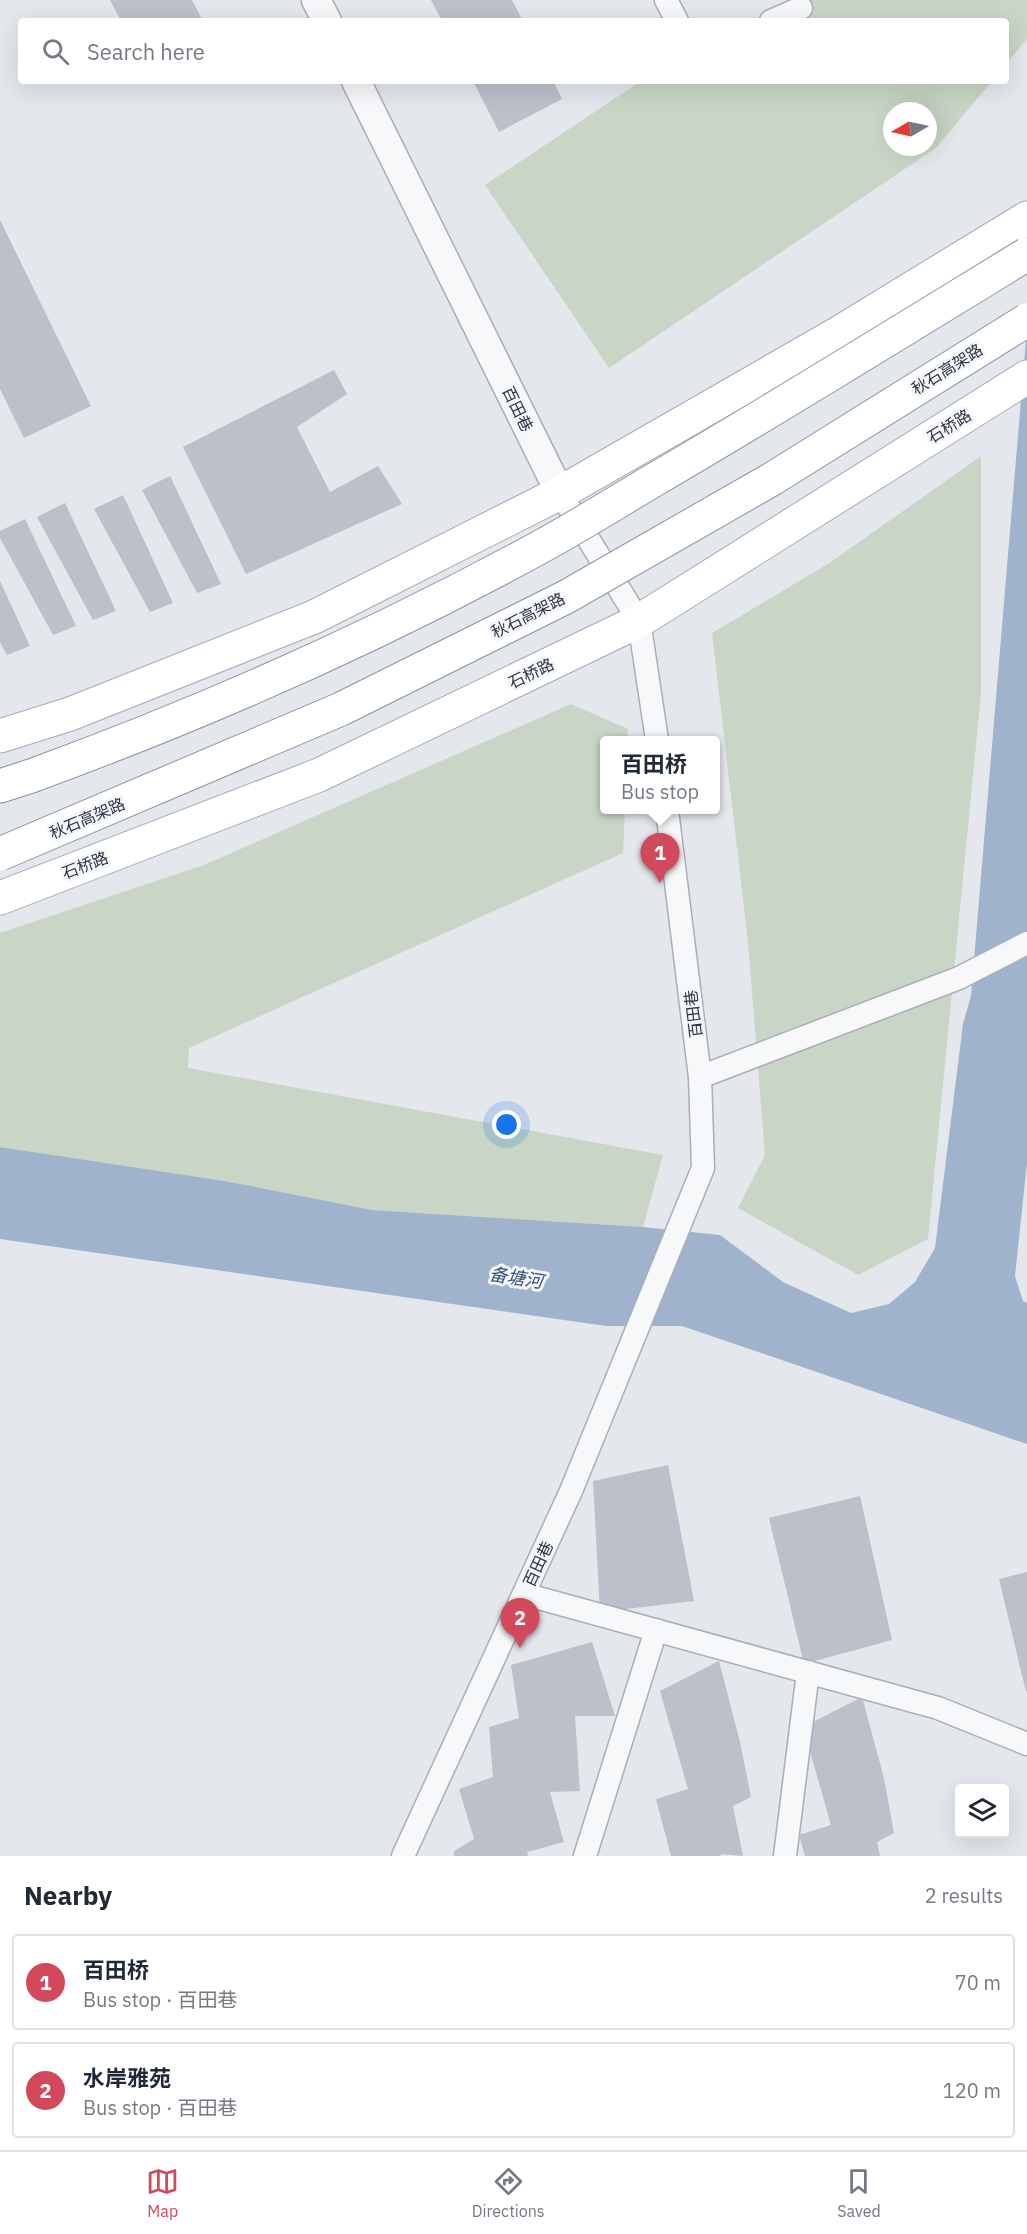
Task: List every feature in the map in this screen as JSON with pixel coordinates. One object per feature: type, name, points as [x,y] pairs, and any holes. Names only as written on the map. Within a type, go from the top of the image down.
[{"type":"main road","points":[[924,281],[1027,194]]},
{"type":"main road","points":[[0,736],[70,714],[314,617],[560,493],[837,334],[1027,218]]},
{"type":"main road","points":[[0,786],[93,753],[258,686],[406,615],[541,546],[736,432],[1027,254]]},
{"type":"main road","name":"秋石高架路","points":[[0,854],[341,709],[566,597],[772,478],[1027,320]]},
{"type":"main road","name":"石桥路","points":[[0,898],[319,775],[639,621],[1020,382]]},
{"type":"street","points":[[316,0],[325,18]]},
{"type":"street","points":[[666,0],[675,18]]},
{"type":"street","points":[[778,18],[801,8]]},
{"type":"street","name":"百田巷","points":[[357,84],[560,493],[639,621],[656,736]]},
{"type":"street","name":"百田巷","points":[[403,1856],[572,1491],[704,1168],[700,1077],[667,814]]},
{"type":"street","points":[[700,1077],[959,978],[1027,944]]},
{"type":"street","points":[[524,1594],[938,1708],[1027,1744]]},
{"type":"street","points":[[585,1856],[656,1630]]},
{"type":"street","points":[[785,1856],[808,1672]]},
{"type":"green space","points":[[805,0],[1027,0],[1027,39],[1009,60],[1009,18],[768,18]]},
{"type":"green space","points":[[636,84],[989,84],[937,147],[937,102],[883,102],[883,156],[924,156],[609,368],[485,185]]},
{"type":"green space","points":[[981,456],[981,693],[928,1239],[858,1275],[738,1208],[765,1155],[748,942],[712,633],[831,562]]},
{"type":"green space","points":[[571,704],[628,729],[627,736],[600,736],[600,814],[625,814],[623,853],[189,1048],[188,1068],[663,1155],[643,1227],[371,1210],[225,1181],[0,1147],[0,933],[204,865]]},
{"type":"water","name":"备塘河","points":[[1027,328],[1027,1163],[1015,1276],[1023,1301],[1027,1303],[1027,1444],[682,1326],[606,1326],[0,1239],[0,1147],[225,1181],[372,1210],[643,1227],[720,1235],[783,1282],[851,1313],[889,1304],[915,1282],[935,1248],[963,1024],[971,996]]},
{"type":"building","points":[[110,0],[192,0],[201,18],[119,18]]},
{"type":"building","points":[[431,0],[512,0],[521,18],[440,18]]},
{"type":"building","points":[[475,84],[554,84],[562,99],[499,132]]},
{"type":"building","points":[[0,220],[91,406],[24,438],[0,389]]},
{"type":"building","points":[[334,370],[347,394],[297,427],[330,492],[378,466],[402,504],[246,574],[183,447]]},
{"type":"building","points":[[170,476],[221,584],[197,593],[142,490]]},
{"type":"building","points":[[123,495],[173,603],[150,612],[94,509]]},
{"type":"building","points":[[65,503],[116,611],[93,620],[37,517]]},
{"type":"building","points":[[25,519],[76,626],[53,635],[0,538],[0,531]]},
{"type":"building","points":[[0,581],[30,646],[7,655],[0,642]]},
{"type":"building","points":[[668,1465],[694,1601],[600,1612],[593,1481]]},
{"type":"building","points":[[860,1496],[892,1640],[804,1664],[769,1518]]},
{"type":"building","points":[[1027,1572],[1027,1691],[1026,1692],[999,1579]]},
{"type":"building","points":[[592,1642],[615,1716],[575,1716],[580,1791],[550,1792],[564,1842],[527,1852],[528,1856],[454,1856],[454,1851],[474,1839],[459,1789],[493,1777],[489,1727],[519,1718],[511,1665]]},
{"type":"building","points":[[719,1661],[740,1742],[751,1797],[733,1806],[743,1856],[720,1854],[721,1856],[671,1856],[656,1799],[688,1789],[660,1691]]},
{"type":"building","points":[[862,1697],[884,1778],[894,1833],[877,1842],[880,1856],[805,1856],[799,1835],[831,1825],[803,1727]]},
{"type":"place","name":"百田桥","points":[[660,883]]},
{"type":"place","name":"水岸雅苑","points":[[520,1648]]}]
